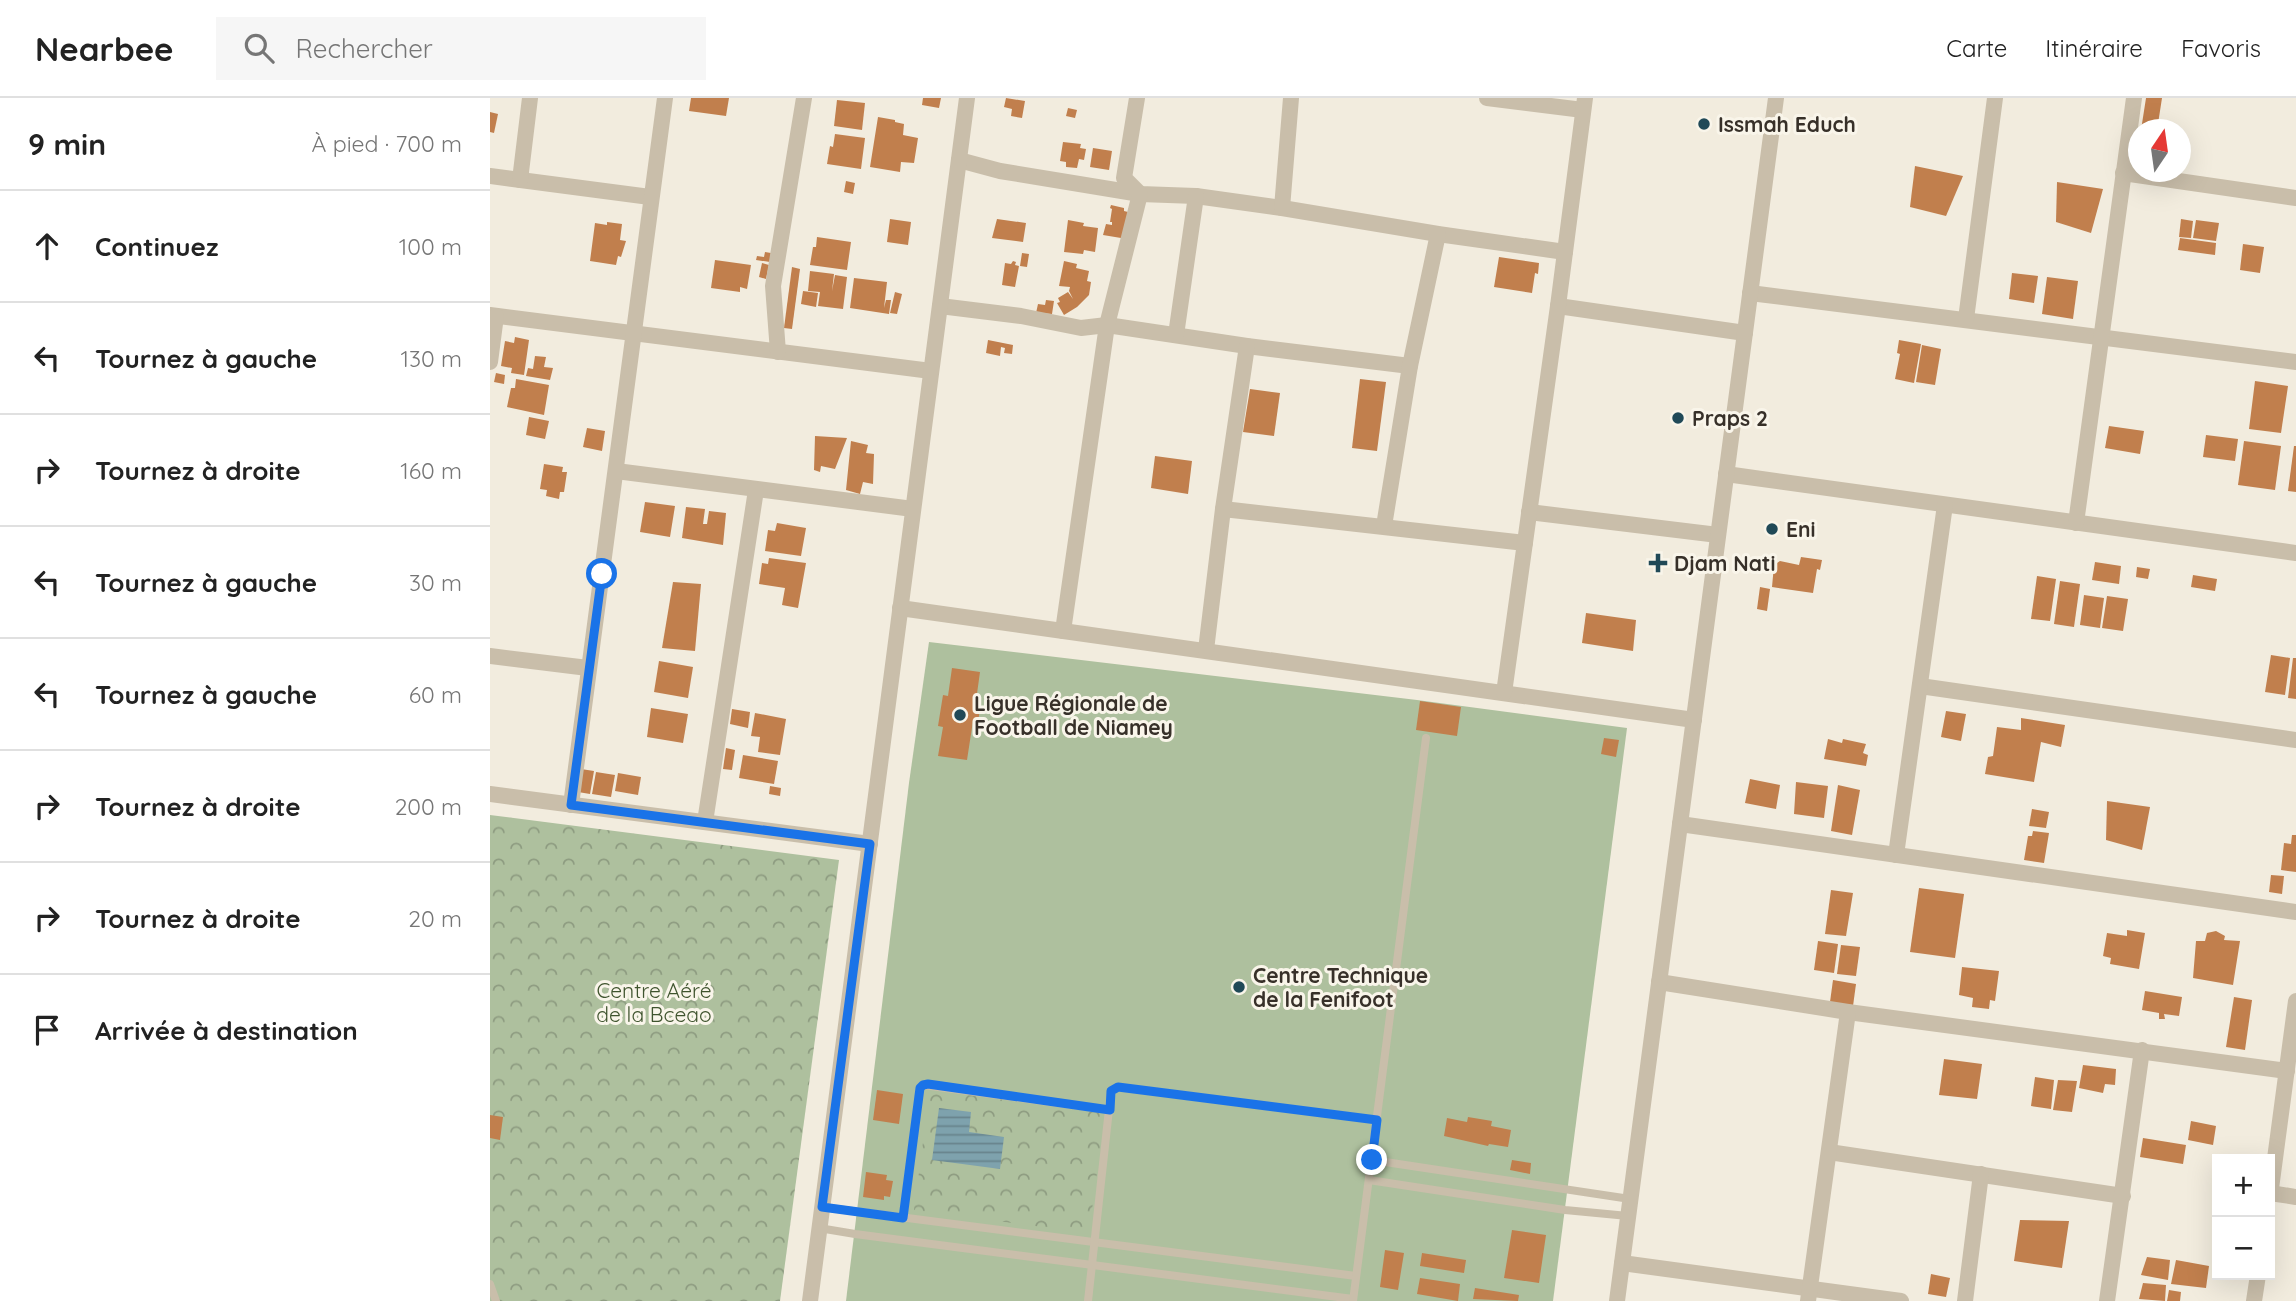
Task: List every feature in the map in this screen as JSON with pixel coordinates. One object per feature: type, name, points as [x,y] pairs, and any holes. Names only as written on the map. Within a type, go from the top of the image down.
[{"type":"street","points":[[520,180],[530,98]]},
{"type":"street","points":[[571,805],[665,98]]},
{"type":"street","points":[[778,352],[773,286],[804,98]]},
{"type":"street","points":[[810,1301],[967,98]]},
{"type":"street","points":[[1137,98],[1124,178],[1139,194]]},
{"type":"street","points":[[1282,208],[1291,98]]},
{"type":"street","points":[[1487,98],[1584,104],[1503,693]]},
{"type":"street","points":[[1617,1301],[1776,98]]},
{"type":"street","points":[[1966,319],[1995,98]]},
{"type":"street","points":[[2076,523],[2134,98]]},
{"type":"street","points":[[959,160],[1000,171],[1139,194],[1196,196],[1565,252]]},
{"type":"street","points":[[2123,173],[2296,198]]},
{"type":"street","points":[[490,176],[650,197]]},
{"type":"street","points":[[1063,631],[1107,325],[1139,194]]},
{"type":"street","points":[[1176,335],[1196,196]]},
{"type":"street","points":[[1384,526],[1410,366],[1438,234]]},
{"type":"street","points":[[1750,293],[2296,362]]},
{"type":"street","points":[[940,306],[1021,316],[1082,328],[1107,325],[1410,366]]},
{"type":"street","points":[[1558,306],[1745,333]]},
{"type":"street","points":[[490,362],[493,315],[931,371]]},
{"type":"street","points":[[1206,650],[1247,346]]},
{"type":"street","points":[[616,471],[913,509]]},
{"type":"street","points":[[1726,474],[2296,553]]},
{"type":"street","points":[[705,822],[756,490]]},
{"type":"street","points":[[1896,855],[1945,505]]},
{"type":"street","points":[[1223,509],[1525,543]]},
{"type":"street","points":[[1529,512],[1718,535]]},
{"type":"street","points":[[900,608],[1694,720]]},
{"type":"street","points":[[490,656],[588,668]]},
{"type":"street","points":[[1920,686],[2296,740]]},
{"type":"street","points":[[490,794],[870,844]]},
{"type":"street","points":[[1680,824],[2296,912]]},
{"type":"street","points":[[1659,982],[1848,1012],[2287,1071]]},
{"type":"street","points":[[2275,1159],[2296,1001]]},
{"type":"street","points":[[1809,1295],[1848,1012]]},
{"type":"street","points":[[2107,1301],[2142,1050]]},
{"type":"street","points":[[1829,1152],[2123,1196]]},
{"type":"street","points":[[1965,1301],[1981,1174]]},
{"type":"street","points":[[2275,1195],[2296,1197]]},
{"type":"street","points":[[1622,1263],[1809,1295],[1901,1301]]},
{"type":"street","points":[[2254,1301],[2257,1280]]},
{"type":"lane","points":[[819,1228],[1353,1300],[1426,738]]},
{"type":"lane","points":[[903,1218],[920,1088],[923,1085],[1110,1110]]},
{"type":"lane","points":[[1088,1301],[1111,1091],[1118,1087],[1377,1120]]},
{"type":"lane","points":[[1372,1160],[1630,1199]]},
{"type":"lane","points":[[1369,1180],[1565,1210],[1628,1216]]},
{"type":"lane","points":[[822,1207],[1356,1276]]},
{"type":"lane","points":[[490,1284],[496,1301]]},
{"type":"green space","name":"Centre Technique de la Fenifoot","points":[[929,642],[1417,700],[1627,728],[1553,1301],[846,1301],[909,783]]},
{"type":"green space","name":"Centre Aéré de la Bceao","points":[[490,815],[839,860],[780,1301],[490,1301]]},
{"type":"green space","points":[[930,1089],[1105,1112],[1089,1233],[914,1210]]},
{"type":"water","points":[[939,1108],[971,1112],[969,1132],[1004,1137],[1000,1169],[932,1160]]},
{"type":"building","points":[[691,98],[729,98],[726,116],[689,111]]},
{"type":"building","points":[[923,98],[941,98],[939,108],[922,105]]},
{"type":"building","points":[[1006,98],[1025,101],[1022,118],[1011,116],[1012,109],[1004,107]]},
{"type":"building","points":[[2146,98],[2162,98],[2159,119],[2143,119]]},
{"type":"building","points":[[837,100],[865,103],[862,130],[834,126]]},
{"type":"building","points":[[1068,108],[1077,110],[1075,118],[1066,116]]},
{"type":"building","points":[[490,112],[498,114],[494,133],[490,132]]},
{"type":"building","points":[[878,117],[904,124],[903,135],[918,138],[914,163],[901,162],[900,172],[870,167]]},
{"type":"building","points":[[835,134],[865,138],[861,169],[827,164]]},
{"type":"building","points":[[1063,142],[1081,144],[1080,148],[1086,149],[1084,160],[1079,159],[1077,168],[1066,167],[1066,162],[1060,161]]},
{"type":"building","points":[[1093,148],[1112,151],[1109,170],[1090,167]]},
{"type":"building","points":[[1915,166],[1963,176],[1946,216],[1910,207]]},
{"type":"building","points":[[846,181],[855,183],[853,194],[844,192]]},
{"type":"building","points":[[2057,182],[2103,189],[2091,233],[2056,222]]},
{"type":"building","points":[[1111,205],[1132,213],[1127,239],[1103,235],[1106,224],[1112,225]]},
{"type":"building","points":[[890,219],[911,222],[908,245],[887,242]]},
{"type":"building","points":[[997,219],[1026,223],[1023,242],[992,238]]},
{"type":"building","points":[[2181,219],[2193,221],[2191,238],[2179,237]]},
{"type":"building","points":[[1068,220],[1098,228],[1095,252],[1064,252]]},
{"type":"building","points":[[2196,220],[2219,223],[2216,241],[2193,238]]},
{"type":"building","points":[[607,222],[622,224],[620,240],[626,241],[616,265],[590,261],[595,223],[607,225]]},
{"type":"building","points":[[817,237],[851,242],[847,270],[810,265]]},
{"type":"building","points":[[2180,238],[2216,243],[2215,255],[2178,250]]},
{"type":"building","points":[[2243,244],[2264,247],[2260,273],[2240,270]]},
{"type":"building","points":[[765,252],[771,253],[770,262],[756,260],[757,256],[764,257]]},
{"type":"building","points":[[1022,253],[1029,254],[1027,267],[1020,266]]},
{"type":"building","points":[[1499,257],[1539,263],[1532,293],[1494,287]]},
{"type":"building","points":[[715,260],[751,265],[747,289],[740,287],[740,292],[711,288]]},
{"type":"building","points":[[1013,261],[1019,266],[1015,287],[1002,285],[1005,263],[1011,264]]},
{"type":"building","points":[[1064,261],[1089,271],[1087,281],[1091,282],[1089,295],[1064,315],[1057,303],[1060,302],[1058,298],[1068,292],[1073,299],[1070,287],[1059,286]]},
{"type":"building","points":[[762,263],[769,265],[766,279],[759,277]]},
{"type":"building","points":[[792,267],[800,269],[792,329],[784,328]]},
{"type":"building","points":[[810,271],[834,274],[832,291],[835,275],[847,277],[843,309],[818,306],[820,292],[808,291]]},
{"type":"building","points":[[2012,273],[2038,276],[2034,303],[2009,299]]},
{"type":"building","points":[[2047,277],[2078,281],[2073,319],[2042,314]]},
{"type":"building","points":[[854,278],[887,282],[884,308],[886,300],[891,300],[889,314],[850,308]]},
{"type":"building","points":[[803,291],[818,293],[816,307],[801,304]]},
{"type":"building","points":[[895,292],[902,294],[897,314],[890,313]]},
{"type":"building","points":[[1046,300],[1054,301],[1052,314],[1036,313],[1038,304],[1045,305]]},
{"type":"building","points":[[515,337],[529,340],[524,375],[511,373],[512,368],[501,366],[505,341],[514,343]]},
{"type":"building","points":[[988,340],[1013,345],[1012,354],[1004,353],[1005,348],[1001,347],[1000,356],[986,353]]},
{"type":"building","points":[[1899,340],[1921,344],[1914,383],[1895,379],[1900,354],[1897,353]]},
{"type":"building","points":[[1922,345],[1941,349],[1935,385],[1916,382]]},
{"type":"building","points":[[535,356],[546,357],[544,367],[553,368],[550,380],[526,376],[528,368],[533,369]]},
{"type":"building","points":[[496,373],[505,375],[504,384],[494,382]]},
{"type":"building","points":[[516,379],[549,385],[544,415],[507,407]]},
{"type":"building","points":[[1360,379],[1386,382],[1377,451],[1352,448]]},
{"type":"building","points":[[2255,381],[2288,386],[2281,433],[2249,429]]},
{"type":"building","points":[[1250,389],[1280,393],[1274,436],[1243,432]]},
{"type":"building","points":[[529,417],[549,421],[545,439],[526,435]]},
{"type":"building","points":[[2109,426],[2144,431],[2140,454],[2105,448]]},
{"type":"building","points":[[587,428],[605,431],[602,451],[583,447]]},
{"type":"building","points":[[2206,435],[2238,439],[2235,461],[2203,457]]},
{"type":"building","points":[[815,436],[847,438],[835,469],[821,466],[820,472],[814,470]]},
{"type":"building","points":[[851,441],[868,445],[866,453],[874,454],[873,484],[863,482],[860,494],[846,490]]},
{"type":"building","points":[[2244,441],[2281,446],[2275,490],[2238,485]]},
{"type":"building","points":[[2296,446],[2296,492],[2288,491]]},
{"type":"building","points":[[1155,456],[1192,461],[1188,494],[1151,488]]},
{"type":"building","points":[[544,464],[563,467],[562,472],[567,472],[564,492],[560,492],[559,499],[546,496],[547,490],[540,489]]},
{"type":"building","points":[[645,502],[675,506],[670,537],[640,532]]},
{"type":"building","points":[[686,507],[705,509],[703,524],[707,524],[709,511],[726,513],[723,545],[682,538]]},
{"type":"building","points":[[777,523],[806,528],[801,556],[765,551],[768,530],[775,531]]},
{"type":"building","points":[[1801,557],[1822,560],[1820,570],[1817,569],[1813,593],[1772,587],[1774,565],[1780,561],[1799,565]]},
{"type":"building","points":[[769,558],[806,563],[798,608],[782,605],[785,588],[759,584],[762,563],[768,564]]},
{"type":"building","points":[[2095,562],[2121,566],[2119,584],[2092,580]]},
{"type":"building","points":[[2137,567],[2150,569],[2148,579],[2136,577]]},
{"type":"building","points":[[2193,575],[2217,579],[2215,591],[2191,587]]},
{"type":"building","points":[[2037,576],[2056,579],[2050,621],[2031,619]]},
{"type":"building","points":[[2060,581],[2080,584],[2074,627],[2054,624]]},
{"type":"building","points":[[673,582],[701,584],[695,651],[662,648]]},
{"type":"building","points":[[1760,587],[1770,589],[1767,611],[1757,609]]},
{"type":"building","points":[[2084,595],[2104,598],[2100,628],[2080,625]]},
{"type":"building","points":[[2107,596],[2128,599],[2123,631],[2102,628]]},
{"type":"building","points":[[1586,613],[1636,620],[1633,651],[1582,643]]},
{"type":"building","points":[[2271,655],[2290,658],[2285,695],[2265,692]]},
{"type":"building","points":[[2293,658],[2296,658],[2296,699],[2288,698]]},
{"type":"building","points":[[659,661],[693,667],[688,698],[654,692]]},
{"type":"building","name":"Ligue Régionale de Football de Niamey","points":[[952,668],[980,672],[975,708],[980,709],[978,722],[973,721],[967,760],[938,756],[943,727],[938,726],[943,695],[948,696]]},
{"type":"building","points":[[1420,701],[1461,707],[1457,736],[1416,730]]},
{"type":"building","points":[[651,708],[688,714],[683,743],[647,737]]},
{"type":"building","points":[[732,709],[750,712],[748,728],[730,724]]},
{"type":"building","points":[[1946,711],[1966,714],[1961,741],[1941,737]]},
{"type":"building","points":[[755,713],[786,719],[780,755],[758,752],[760,737],[751,736]]},
{"type":"building","points":[[2021,718],[2065,725],[2061,747],[2041,742],[2034,782],[1985,774],[1988,757],[1993,756],[1997,727],[2021,730]]},
{"type":"building","points":[[1604,738],[1619,740],[1616,757],[1601,754]]},
{"type":"building","points":[[1828,739],[1842,743],[1843,739],[1866,744],[1863,753],[1868,755],[1866,766],[1824,759]]},
{"type":"building","points":[[726,748],[735,750],[732,770],[723,769]]},
{"type":"building","points":[[743,755],[778,761],[774,784],[739,778]]},
{"type":"building","points":[[581,769],[594,771],[590,794],[578,792]]},
{"type":"building","points":[[596,772],[615,775],[611,797],[592,794]]},
{"type":"building","points":[[618,773],[641,777],[638,795],[615,791]]},
{"type":"building","points":[[1750,779],[1780,785],[1776,809],[1745,803]]},
{"type":"building","points":[[1796,782],[1828,786],[1824,818],[1794,814]]},
{"type":"building","points":[[1838,785],[1860,790],[1852,835],[1831,831]]},
{"type":"building","points":[[770,786],[781,788],[780,796],[769,794]]},
{"type":"building","points":[[2107,801],[2150,807],[2142,850],[2106,840]]},
{"type":"building","points":[[2032,809],[2049,812],[2046,828],[2029,826]]},
{"type":"building","points":[[2033,831],[2049,833],[2044,863],[2024,860],[2028,836],[2032,836]]},
{"type":"building","points":[[2292,835],[2296,835],[2296,872],[2281,870],[2284,843],[2291,844]]},
{"type":"building","points":[[2271,875],[2284,876],[2282,894],[2269,892]]},
{"type":"building","points":[[1919,888],[1964,894],[1955,958],[1910,952]]},
{"type":"building","points":[[1831,890],[1853,893],[1846,936],[1825,934]]},
{"type":"building","points":[[2127,930],[2145,933],[2139,969],[2110,964],[2111,958],[2103,956],[2107,933],[2127,936]]},
{"type":"building","points":[[2216,931],[2225,936],[2224,940],[2240,941],[2233,985],[2193,978],[2196,941],[2205,941],[2207,933]]},
{"type":"building","points":[[1818,941],[1838,944],[1834,973],[1814,970]]},
{"type":"building","points":[[1841,945],[1860,947],[1856,976],[1837,974]]},
{"type":"building","points":[[1962,967],[1999,971],[1995,1001],[1990,1000],[1989,1009],[1972,1007],[1973,998],[1959,995]]},
{"type":"building","points":[[1833,980],[1856,984],[1853,1006],[1830,1002]]},
{"type":"building","points":[[2145,991],[2182,997],[2179,1016],[2164,1014],[2165,1019],[2159,1019],[2159,1013],[2142,1010]]},
{"type":"building","points":[[2234,997],[2252,1000],[2245,1050],[2226,1047]]},
{"type":"building","points":[[1944,1059],[1982,1064],[1977,1099],[1939,1095]]},
{"type":"building","points":[[2083,1065],[2116,1069],[2115,1085],[2105,1084],[2103,1093],[2079,1088]]},
{"type":"building","points":[[2035,1077],[2054,1080],[2051,1109],[2031,1106]]},
{"type":"building","points":[[2058,1080],[2077,1081],[2072,1112],[2053,1110]]},
{"type":"building","points":[[877,1090],[903,1094],[899,1124],[873,1120]]},
{"type":"building","points":[[490,1115],[503,1117],[500,1140],[490,1138]]},
{"type":"building","points":[[1468,1117],[1492,1121],[1491,1126],[1511,1130],[1508,1147],[1488,1146],[1444,1136],[1447,1118],[1467,1122]]},
{"type":"building","points":[[2191,1121],[2216,1126],[2213,1145],[2188,1140]]},
{"type":"building","points":[[2143,1138],[2186,1145],[2183,1164],[2140,1157]]},
{"type":"building","points":[[1512,1160],[1531,1163],[1530,1174],[1510,1170]]},
{"type":"building","points":[[866,1172],[887,1175],[886,1180],[893,1181],[890,1197],[884,1196],[884,1200],[863,1197]]},
{"type":"building","points":[[2020,1220],[2069,1221],[2062,1268],[2014,1261]]},
{"type":"building","points":[[1512,1230],[1546,1235],[1539,1283],[1504,1278]]},
{"type":"building","points":[[1385,1250],[1404,1253],[1398,1290],[1380,1287]]},
{"type":"building","points":[[1422,1253],[1466,1260],[1464,1273],[1420,1266]]},
{"type":"building","points":[[2147,1257],[2170,1260],[2168,1280],[2141,1275]]},
{"type":"building","points":[[2176,1260],[2209,1266],[2206,1288],[2171,1284]]},
{"type":"building","points":[[1931,1274],[1950,1278],[1946,1297],[1928,1294]]},
{"type":"building","points":[[1420,1278],[1460,1284],[1458,1301],[1417,1294]]},
{"type":"building","points":[[2143,1283],[2166,1285],[2165,1301],[2139,1299]]},
{"type":"building","points":[[1475,1288],[1519,1295],[1518,1301],[1473,1299]]},
{"type":"building","points":[[2169,1290],[2181,1292],[2180,1301],[2167,1301]]},
{"type":"place","name":"Issmah Educh","points":[[1704,124]]},
{"type":"place","name":"Praps 2","points":[[1678,418]]},
{"type":"place","name":"Eni","points":[[1772,529]]},
{"type":"place","name":"Djam Nati","points":[[1658,563]]},
{"type":"place","name":"Ligue Régionale de Football de Niamey","points":[[960,715]]},
{"type":"place","name":"Centre Technique de la Fenifoot","points":[[1239,987]]},
{"type":"route","points":[[602,574],[571,805],[870,844],[822,1207],[903,1218],[920,1088],[928,1084],[1110,1110],[1111,1091],[1118,1087],[1377,1120],[1372,1160]]}]
